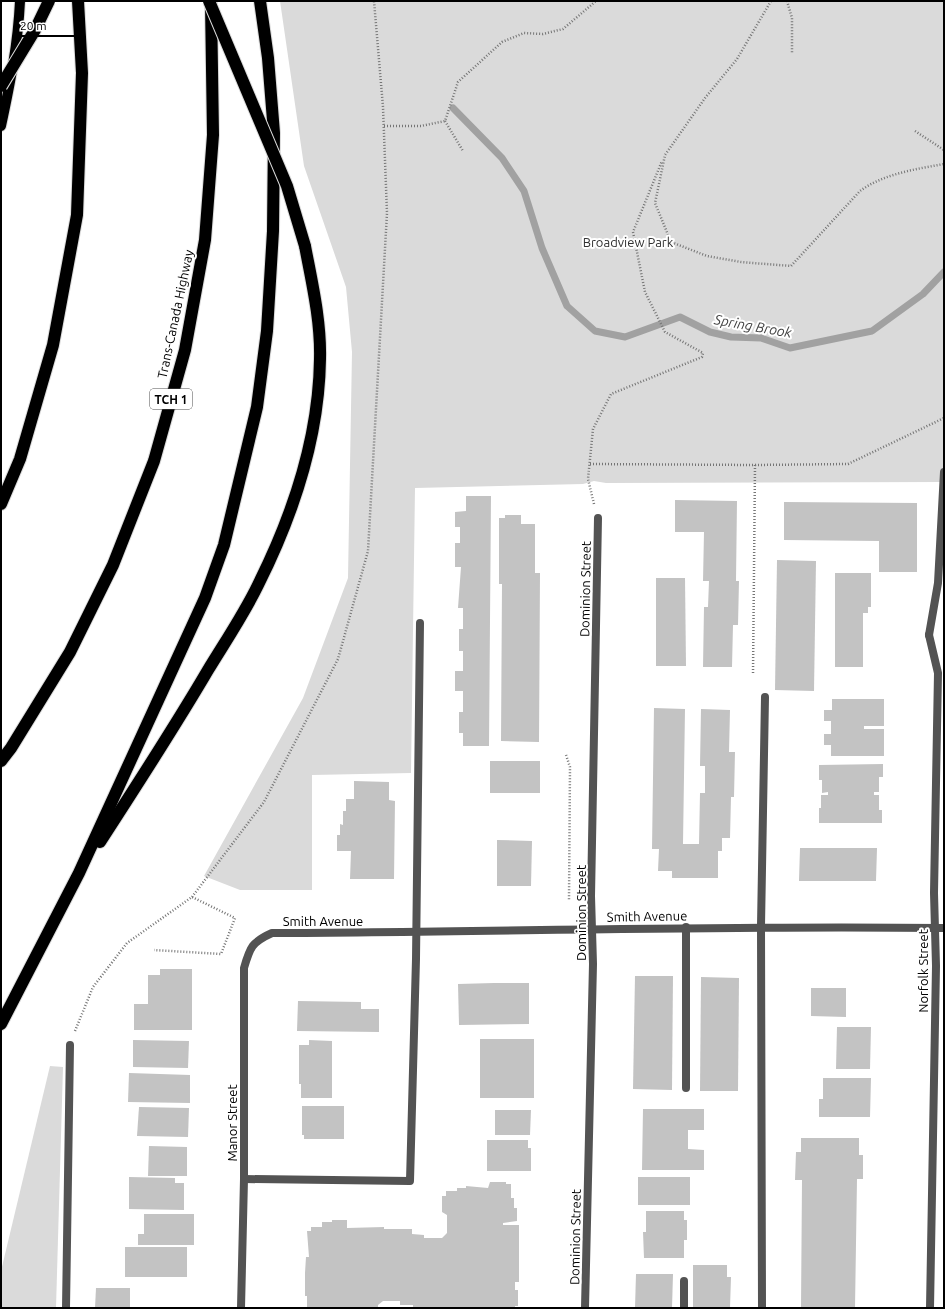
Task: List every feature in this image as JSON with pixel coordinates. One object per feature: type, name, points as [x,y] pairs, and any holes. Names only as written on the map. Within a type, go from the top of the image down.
[{"type":"highway","points":[[1,86],[35,30],[49,1]]},
{"type":"highway","points":[[1,504],[20,459],[53,345],[77,215],[82,73],[78,1]]},
{"type":"highway","points":[[79,873],[159,753],[258,586],[286,520],[304,469],[316,412],[320,359],[317,307],[305,246],[286,186],[210,1]]},
{"type":"highway","name":"Trans-Canada Highway","points":[[1,761],[70,652],[113,565],[154,461],[179,372],[185,350],[205,240],[213,135],[210,1]]},
{"type":"highway","points":[[1,1024],[79,873],[205,598],[224,545],[257,406],[268,323],[273,231],[274,133],[268,58],[260,1]]},
{"type":"main road","points":[[1,126],[11,82],[18,40],[20,1]]},
{"type":"street","name":"Norfolk Street","points":[[930,1308],[936,966],[934,893],[938,674],[929,635],[938,583],[944,472]]},
{"type":"street","name":"Dominion Street","points":[[585,1308],[593,964],[592,928],[598,518]]},
{"type":"street","points":[[244,1179],[410,1181],[416,932],[420,623]]},
{"type":"street","points":[[762,1308],[761,926],[765,697]]},
{"type":"street","name":"Smith Avenue","points":[[256,941],[272,933],[761,926],[944,928]]},
{"type":"street","points":[[686,928],[686,1088]]},
{"type":"street","name":"Manor Street","points":[[241,1308],[244,1179],[244,968],[248,956],[256,941]]},
{"type":"street","points":[[66,1308],[70,1045]]},
{"type":"street","points":[[684,1281],[684,1308]]},
{"type":"path","points":[[70,1045],[93,987],[127,943],[192,897],[264,802],[338,659],[368,552],[387,213],[384,126],[374,1]]},
{"type":"path","points":[[463,151],[446,121],[458,82],[502,42],[524,33],[543,34],[563,29],[596,1]]},
{"type":"path","points":[[598,518],[588,479],[593,429],[611,394],[702,357],[703,353],[665,332],[652,310],[645,292],[633,232],[665,154],[705,98],[737,59],[771,1]]},
{"type":"path","points":[[787,1],[792,18],[792,54]]},
{"type":"path","points":[[384,126],[421,126],[446,121]]},
{"type":"path","points":[[915,131],[944,150]]},
{"type":"path","points":[[665,154],[655,203],[671,242],[707,256],[741,262],[791,266],[860,191],[869,184],[914,169],[944,164]]},
{"type":"path","points":[[590,464],[848,464],[944,418]]},
{"type":"path","points":[[753,676],[755,465]]},
{"type":"path","points":[[566,755],[570,766],[569,900]]},
{"type":"path","points":[[154,950],[221,954],[235,918],[192,897]]},
{"type":"green space","name":"Broadview Park","points":[[280,1],[944,1],[944,482],[606,483],[594,481],[583,484],[415,488],[411,773],[312,775],[312,890],[240,890],[204,876],[303,698],[348,578],[352,352],[346,287],[304,166]]},
{"type":"green space","points":[[50,1066],[63,1067],[56,1308],[1,1308],[1,1271]]},
{"type":"building","points":[[466,496],[491,496],[489,746],[463,746],[463,733],[459,733],[459,712],[463,712],[463,691],[455,691],[455,671],[463,671],[463,651],[459,651],[459,629],[463,629],[463,608],[458,608],[461,567],[455,567],[455,543],[460,543],[460,527],[455,527],[455,512],[466,511]]},
{"type":"building","points":[[675,500],[737,501],[736,581],[739,581],[738,625],[733,625],[732,667],[703,667],[704,607],[708,607],[709,581],[703,581],[704,532],[675,532]]},
{"type":"building","points":[[784,502],[917,503],[917,572],[879,572],[879,541],[784,540]]},
{"type":"building","points":[[505,515],[521,515],[521,524],[535,524],[535,573],[540,573],[539,742],[501,741],[502,584],[499,584],[499,518],[505,518]]},
{"type":"building","points":[[777,560],[816,561],[814,691],[775,690]]},
{"type":"building","points":[[835,573],[871,573],[871,607],[868,607],[868,613],[863,613],[863,667],[835,667]]},
{"type":"building","points":[[656,578],[685,578],[686,666],[656,666]]},
{"type":"building","points":[[832,699],[884,699],[884,726],[864,726],[864,729],[884,729],[884,756],[831,756],[831,745],[824,745],[824,734],[831,734],[831,721],[824,721],[824,710],[832,710]]},
{"type":"building","points":[[654,708],[685,709],[683,844],[699,844],[700,793],[705,793],[705,766],[700,766],[701,709],[730,710],[729,752],[735,752],[734,797],[731,797],[730,838],[722,838],[722,851],[718,851],[718,878],[672,878],[672,871],[658,871],[659,849],[652,849]]},
{"type":"building","points":[[490,761],[540,761],[540,793],[490,793]]},
{"type":"building","points":[[883,764],[883,777],[879,777],[879,792],[874,792],[874,795],[879,795],[879,810],[882,810],[882,823],[819,823],[821,795],[828,795],[828,792],[822,793],[822,780],[819,780],[819,765]]},
{"type":"building","points":[[354,781],[389,782],[389,800],[395,801],[394,879],[350,879],[351,851],[337,851],[337,835],[340,835],[340,824],[343,825],[343,811],[346,811],[346,799],[354,799]]},
{"type":"building","points":[[497,840],[532,841],[531,886],[497,886]]},
{"type":"building","points":[[800,848],[877,848],[876,881],[799,881]]},
{"type":"building","points":[[160,969],[192,969],[192,1030],[134,1030],[134,1004],[148,1004],[148,975],[160,975]]},
{"type":"building","points":[[635,976],[673,976],[672,1090],[633,1089]]},
{"type":"building","points":[[701,977],[739,978],[738,1091],[700,1091]]},
{"type":"building","points":[[529,983],[529,1024],[459,1025],[458,984]]},
{"type":"building","points":[[811,988],[846,988],[846,1017],[811,1016]]},
{"type":"building","points":[[298,1001],[361,1002],[361,1009],[379,1009],[379,1032],[297,1031]]},
{"type":"building","points":[[837,1027],[871,1027],[870,1069],[836,1069]]},
{"type":"building","points":[[480,1039],[534,1039],[534,1098],[480,1098]]},
{"type":"building","points":[[133,1040],[189,1041],[188,1068],[133,1067]]},
{"type":"building","points":[[309,1040],[332,1041],[332,1098],[301,1098],[301,1084],[299,1084],[299,1045],[309,1045]]},
{"type":"building","points":[[129,1073],[190,1075],[190,1103],[128,1102]]},
{"type":"building","points":[[823,1078],[871,1078],[870,1117],[819,1117],[819,1099],[823,1099]]},
{"type":"building","points":[[302,1106],[344,1106],[344,1139],[304,1139],[304,1135],[302,1135]]},
{"type":"building","points":[[139,1107],[189,1108],[188,1137],[137,1136]]},
{"type":"building","points":[[643,1109],[704,1109],[704,1130],[688,1130],[688,1149],[704,1150],[704,1170],[642,1170]]},
{"type":"building","points":[[495,1110],[531,1110],[530,1135],[495,1135]]},
{"type":"building","points":[[801,1138],[859,1138],[859,1155],[863,1155],[863,1179],[857,1179],[855,1308],[801,1308],[802,1180],[795,1180],[796,1152],[801,1152]]},
{"type":"building","points":[[487,1140],[528,1140],[528,1148],[531,1148],[531,1171],[487,1171]]},
{"type":"building","points":[[149,1146],[187,1147],[187,1176],[148,1176]]},
{"type":"building","points":[[129,1177],[175,1178],[175,1183],[184,1183],[184,1210],[129,1209]]},
{"type":"building","points":[[638,1177],[690,1177],[690,1205],[638,1205]]},
{"type":"building","points":[[490,1182],[506,1182],[506,1184],[511,1184],[511,1198],[514,1198],[514,1208],[517,1208],[517,1221],[503,1223],[503,1225],[519,1225],[519,1282],[515,1282],[515,1290],[518,1290],[518,1306],[515,1306],[515,1308],[413,1308],[413,1305],[400,1305],[400,1301],[383,1301],[378,1305],[378,1308],[307,1308],[307,1296],[305,1296],[305,1273],[306,1257],[309,1257],[307,1231],[311,1231],[311,1227],[322,1227],[322,1222],[332,1222],[332,1220],[347,1220],[347,1228],[384,1227],[384,1229],[412,1229],[412,1234],[424,1235],[424,1238],[442,1238],[447,1233],[447,1215],[442,1212],[442,1196],[446,1196],[446,1191],[457,1191],[457,1188],[466,1188],[466,1186],[488,1188]]},
{"type":"building","points":[[646,1211],[684,1211],[684,1220],[687,1220],[687,1240],[684,1240],[684,1258],[644,1258],[643,1232],[646,1232]]},
{"type":"building","points":[[144,1214],[194,1214],[194,1245],[138,1245],[138,1234],[144,1234]]},
{"type":"building","points":[[125,1247],[187,1247],[187,1277],[125,1277]]},
{"type":"building","points":[[693,1265],[727,1265],[727,1277],[731,1277],[730,1308],[693,1308]]},
{"type":"building","points":[[636,1274],[673,1274],[672,1308],[635,1308]]},
{"type":"building","points":[[96,1288],[130,1288],[130,1308],[95,1308]]},
{"type":"waterway","name":"Spring Brook","points":[[453,108],[502,158],[524,191],[542,248],[567,306],[595,331],[625,337],[680,317],[710,332],[731,337],[761,338],[790,348],[872,331],[923,294],[944,272]]}]
